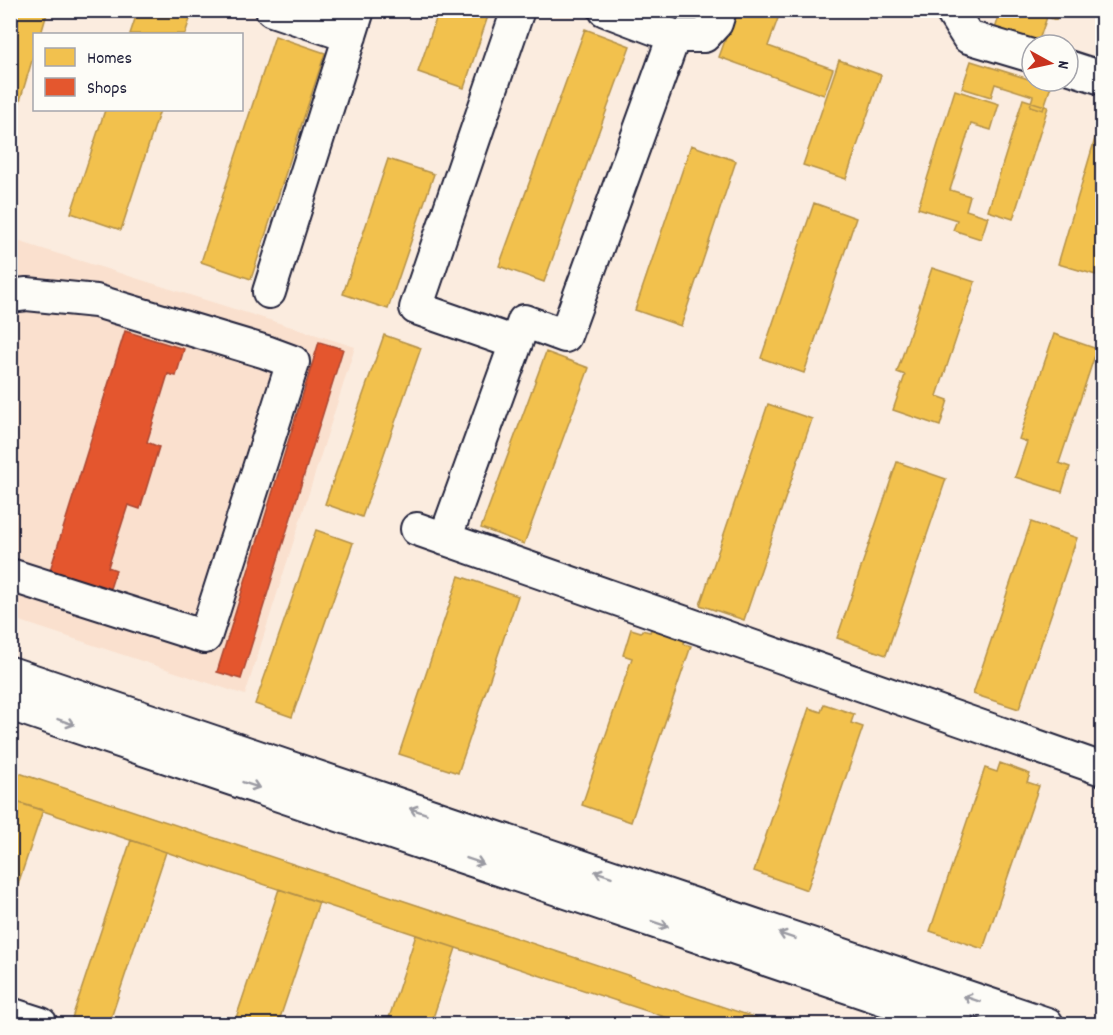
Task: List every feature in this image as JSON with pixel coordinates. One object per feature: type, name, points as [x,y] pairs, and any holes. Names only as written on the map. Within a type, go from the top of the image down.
[{"type":"street","points":[[269,292],[354,23],[272,10]]},
{"type":"street","points":[[516,343],[416,308],[518,10]]},
{"type":"street","points":[[605,10],[674,36],[704,36],[716,23],[720,10]]},
{"type":"street","points":[[951,10],[968,37],[1020,52]]},
{"type":"street","points":[[674,36],[565,336],[525,321],[431,534],[1102,769]]},
{"type":"street","points":[[1080,71],[1102,78]]},
{"type":"street","points":[[10,296],[27,294],[96,301],[293,362],[205,637],[10,575]]},
{"type":"street","points":[[10,674],[1047,1024]]},
{"type":"street","points":[[10,704],[958,1024]]},
{"type":"shaded area","points":[[11,239],[355,347],[245,695],[11,618]]},
{"type":"building: Homes","points":[[10,10],[48,10],[41,33],[33,33],[33,57],[10,134]]},
{"type":"building: Homes","points":[[138,10],[193,10],[185,33],[130,33]]},
{"type":"building: Homes","points":[[439,10],[490,10],[464,88],[418,72]]},
{"type":"building: Homes","points":[[643,10],[675,10],[671,21]]},
{"type":"building: Homes","points":[[736,10],[781,10],[768,46],[833,69],[824,95],[719,57]]},
{"type":"building: Homes","points":[[1001,10],[1058,10],[1056,20],[1047,17],[1041,33],[1020,33],[1020,37],[995,29]]},
{"type":"building: Homes","points":[[585,29],[630,46],[544,282],[499,266]]},
{"type":"building: Homes","points":[[275,36],[325,53],[251,279],[201,262]]},
{"type":"building: Homes","points":[[839,60],[881,75],[846,179],[803,165]]},
{"type":"building: Homes","points":[[971,61],[1020,76],[1020,92],[995,84],[991,97],[962,88]]},
{"type":"building: Homes","points":[[955,90],[999,104],[991,130],[971,124],[950,190],[970,196],[966,210],[988,217],[981,239],[953,230],[957,220],[918,208]]},
{"type":"building: Homes","points":[[1024,93],[1049,93],[1043,110],[1030,106],[1033,96]]},
{"type":"building: Homes","points":[[1023,99],[1048,107],[1013,219],[988,211]]},
{"type":"building: Homes","points":[[105,111],[160,111],[121,230],[71,213]]},
{"type":"building: Homes","points":[[1102,115],[1102,255],[1096,275],[1058,264]]},
{"type":"building: Homes","points":[[691,145],[736,161],[681,326],[635,310]]},
{"type":"building: Homes","points":[[388,159],[434,174],[388,309],[343,294]]},
{"type":"building: Homes","points":[[814,203],[856,218],[804,373],[761,358]]},
{"type":"building: Homes","points":[[932,268],[975,282],[937,396],[948,400],[940,426],[893,410],[905,375],[897,372]]},
{"type":"building: Homes","points":[[1054,334],[1097,349],[1059,463],[1070,467],[1062,492],[1015,477],[1027,442],[1019,439]]},
{"type":"building: Homes","points":[[384,335],[421,348],[362,517],[325,504]]},
{"type":"building: Homes","points":[[546,352],[589,368],[524,544],[481,528]]},
{"type":"building: Homes","points":[[768,404],[812,419],[744,620],[700,605]]},
{"type":"building: Homes","points":[[897,462],[946,479],[886,655],[837,638]]},
{"type":"building: Homes","points":[[1031,522],[1077,538],[1019,709],[973,694]]},
{"type":"building: Homes","points":[[316,530],[353,543],[292,717],[255,704]]},
{"type":"building: Homes","points":[[459,576],[518,596],[458,773],[399,754]]},
{"type":"building: Homes","points":[[652,627],[685,639],[684,644],[691,646],[631,822],[582,805],[632,658],[623,655],[631,629],[650,632]]},
{"type":"building: Homes","points":[[824,704],[854,714],[851,723],[863,727],[807,890],[754,871],[809,708],[821,712]]},
{"type":"building: Homes","points":[[1000,763],[1030,774],[1027,782],[1039,786],[983,949],[930,931],[985,768],[997,772]]},
{"type":"building: Homes","points":[[10,770],[775,1024],[686,1024],[166,852],[10,800]]},
{"type":"building: Homes","points":[[10,800],[43,810],[10,908]]},
{"type":"building: Homes","points":[[131,840],[166,852],[109,1024],[92,1024],[72,1018]]},
{"type":"building: Homes","points":[[279,889],[319,902],[278,1024],[234,1024]]},
{"type":"building: Homes","points":[[416,935],[456,948],[431,1024],[387,1024]]},
{"type":"building: Homes","points":[[661,1016],[686,1024],[658,1024]]},
{"type":"building: Shops","points":[[125,331],[184,349],[176,376],[168,374],[147,442],[159,447],[140,509],[128,505],[108,567],[116,570],[106,601],[46,583]]},
{"type":"building: Shops","points":[[319,342],[343,349],[241,679],[217,672]]}]
